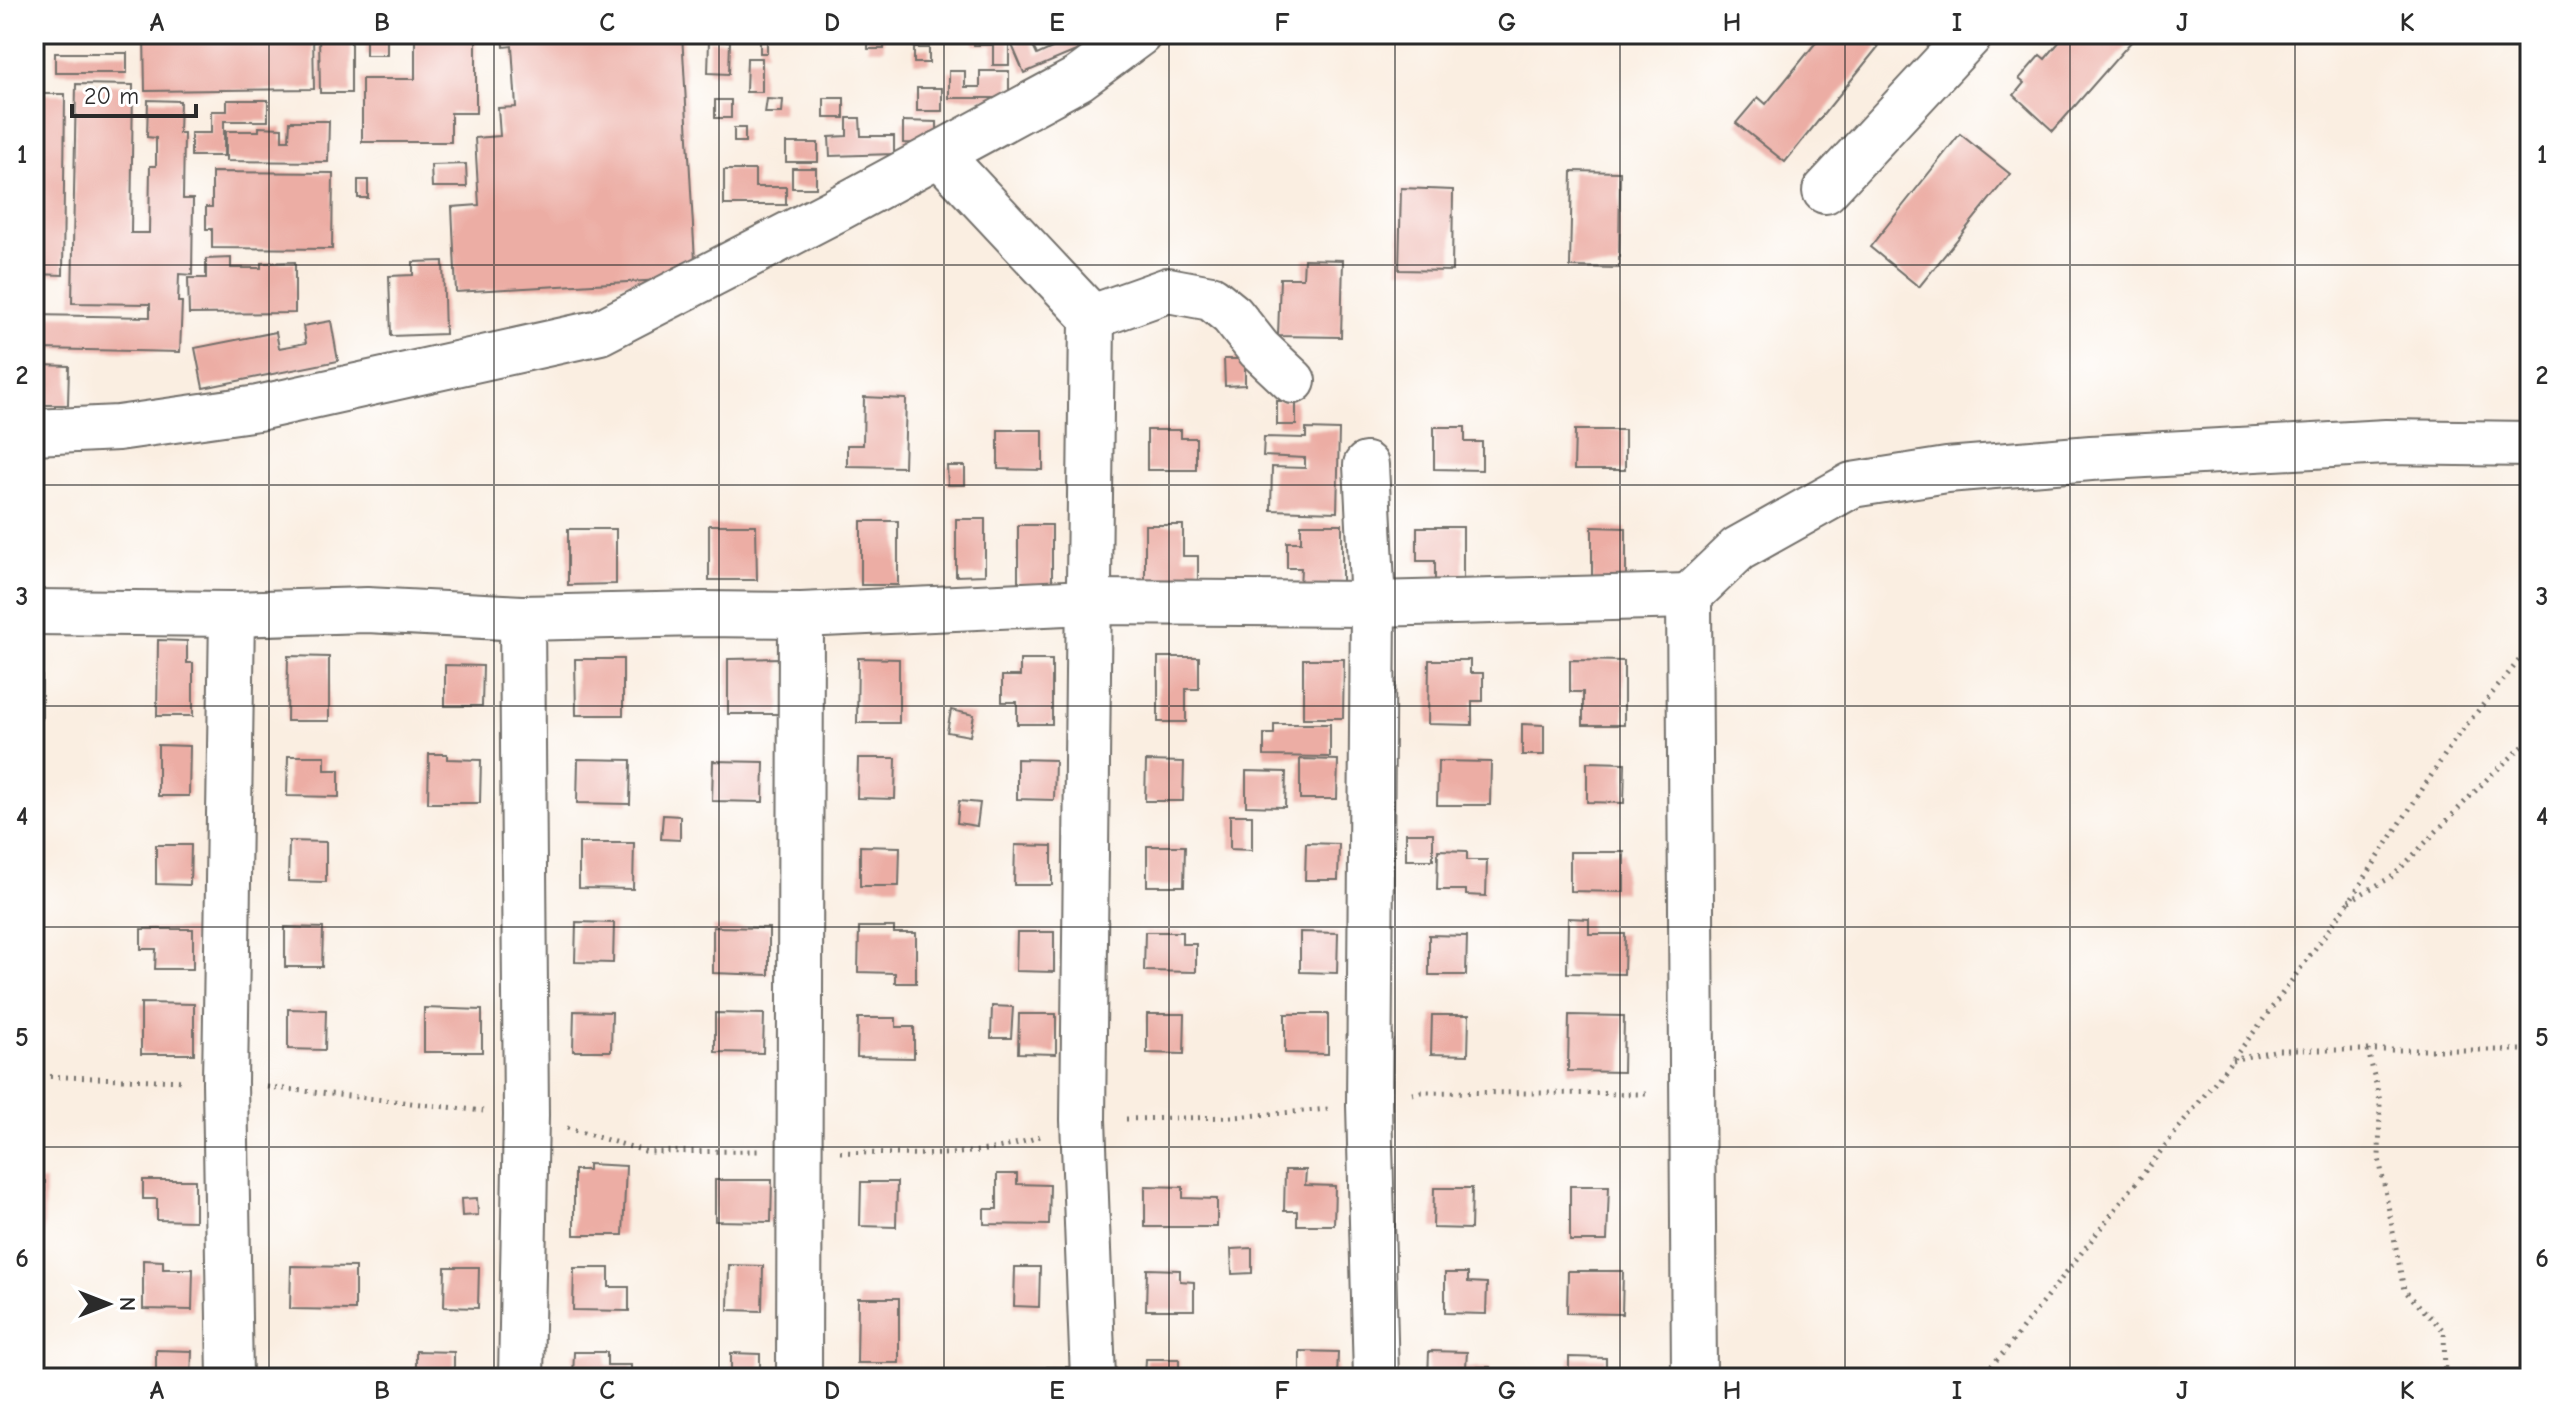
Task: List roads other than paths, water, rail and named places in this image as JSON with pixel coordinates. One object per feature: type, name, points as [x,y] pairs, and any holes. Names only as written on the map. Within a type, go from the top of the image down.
[{"type":"street","points":[[34,432],[118,428],[258,408],[600,332],[1078,79],[1139,34]]},
{"type":"street","points":[[1825,191],[1971,34]]},
{"type":"street","points":[[939,154],[1092,317],[1083,1120],[1093,1378]]},
{"type":"street","points":[[1092,317],[1168,290],[1211,298],[1232,315],[1259,349],[1293,381]]},
{"type":"street","points":[[34,612],[232,614],[367,610],[522,618],[801,615],[1088,602],[1373,604],[1689,596],[1738,549],[1852,485],[1947,470],[2091,458],[2386,442],[2530,444]]},
{"type":"street","points":[[1366,465],[1373,604],[1369,1105],[1376,1378]]},
{"type":"street","points":[[1689,596],[1694,1378]]},
{"type":"street","points":[[230,1378],[225,1082],[232,614]]},
{"type":"street","points":[[799,1378],[801,615]]},
{"type":"street","points":[[521,1378],[526,1115],[522,618]]}]
